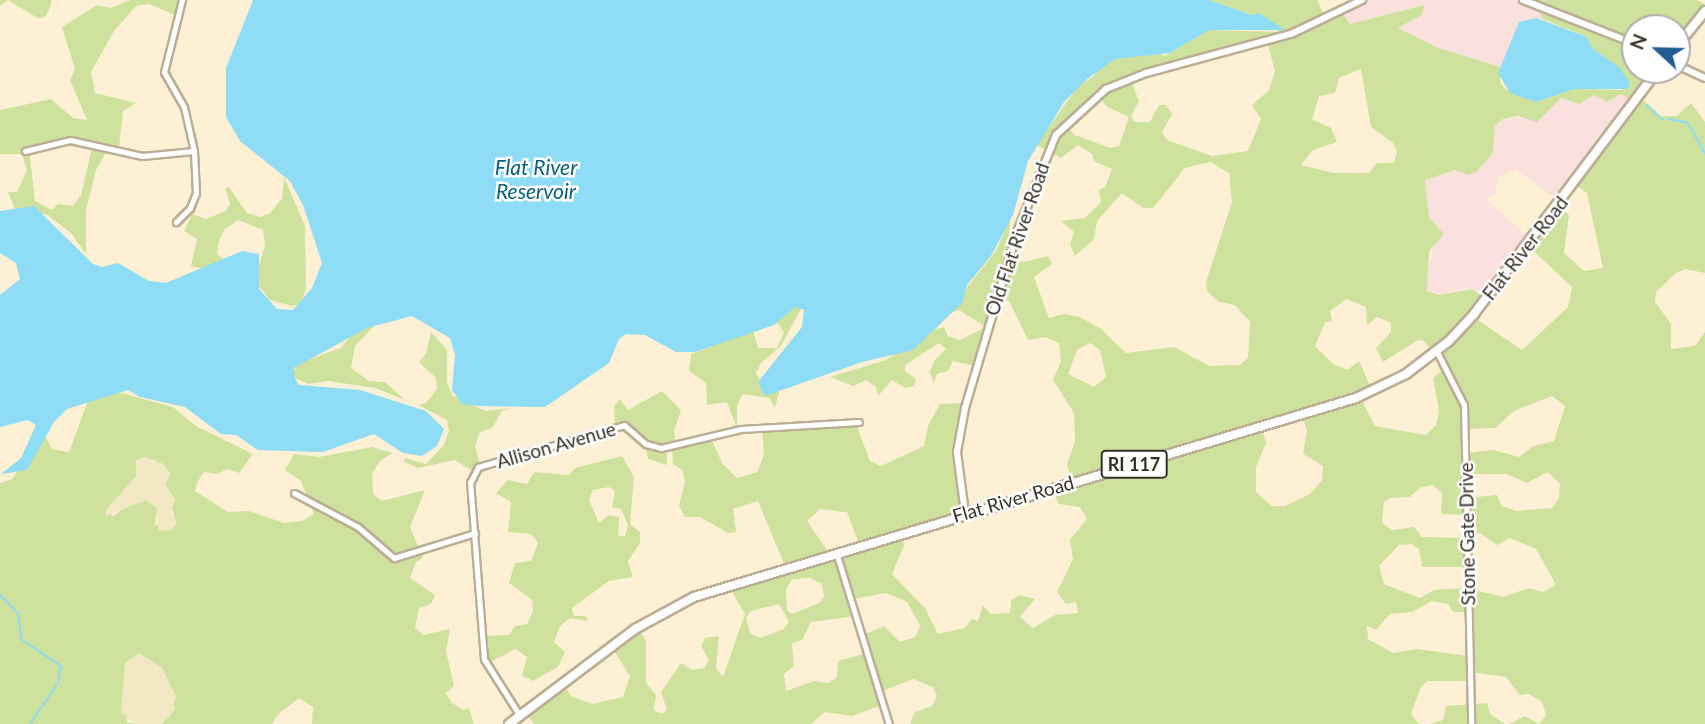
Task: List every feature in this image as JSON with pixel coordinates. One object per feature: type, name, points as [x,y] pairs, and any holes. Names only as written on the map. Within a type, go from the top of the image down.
[{"type":"main road","points":[[1691,29],[1705,12]]},
{"type":"main road","name":"Flat River Road","points":[[509,724],[658,614],[723,586],[1356,398],[1406,374],[1437,352],[1474,314],[1647,84]]},
{"type":"street","points":[[176,222],[190,208],[196,193],[194,150],[184,107],[164,72],[181,0]]},
{"type":"street","name":"Old Flat River Road","points":[[965,513],[957,452],[965,408],[1021,220],[1056,135],[1106,89],[1146,73],[1291,34],[1362,0]]},
{"type":"street","points":[[1523,0],[1621,38]]},
{"type":"street","points":[[25,151],[70,140],[142,156],[194,150]]},
{"type":"street","name":"Stone Gate Drive","points":[[1437,352],[1458,388],[1465,414],[1471,724]]},
{"type":"street","name":"Allison Avenue","points":[[475,533],[473,474],[478,467],[524,453],[624,425],[646,444],[662,448],[741,429],[859,422]]},
{"type":"street","points":[[294,493],[358,527],[394,558],[475,533],[484,659],[520,716]]},
{"type":"street","points":[[836,552],[889,724]]},
{"type":"shaded area","points":[[1361,0],[1524,0],[1539,6],[1542,19],[1519,22],[1501,67],[1438,48],[1398,28],[1422,15],[1423,5],[1350,24],[1340,10]]},
{"type":"shaded area","points":[[1621,94],[1634,102],[1560,202],[1516,169],[1498,177],[1495,195],[1486,199],[1531,240],[1484,298],[1468,288],[1439,295],[1427,291],[1425,272],[1432,258],[1434,227],[1428,218],[1425,180],[1455,170],[1467,175],[1493,153],[1495,126],[1502,118],[1539,117],[1561,98],[1579,104],[1594,95]]},
{"type":"green space","points":[[8,0],[51,0],[51,5],[46,16],[39,19]]},
{"type":"green space","points":[[130,0],[182,0],[177,16],[149,4],[136,6],[114,31],[91,72],[95,93],[136,103],[123,111],[119,148],[109,147],[96,170],[86,210],[86,254],[71,233],[46,214],[16,212],[8,192],[17,192],[27,170],[22,154],[0,154],[0,110],[51,99],[73,118],[87,120],[70,80],[75,69],[62,27],[97,5],[111,8]],"holes":[[[57,139],[93,144],[81,195],[73,206],[58,204],[52,210],[35,201],[29,150]]]},
{"type":"green space","points":[[1209,0],[1317,0],[1325,17],[1340,10],[1350,24],[1424,5],[1422,15],[1398,28],[1438,48],[1501,67],[1500,82],[1505,89],[1536,102],[1574,89],[1623,90],[1622,84],[1648,84],[1639,97],[1661,116],[1677,116],[1691,103],[1705,122],[1705,273],[1685,269],[1676,273],[1656,292],[1655,302],[1671,324],[1671,349],[1695,346],[1705,332],[1705,724],[1539,724],[1546,715],[1542,702],[1529,694],[1519,695],[1506,677],[1471,672],[1469,681],[1427,681],[1421,687],[1411,714],[1419,724],[910,724],[915,712],[932,706],[937,696],[933,687],[913,679],[880,692],[882,705],[852,716],[825,712],[811,724],[534,724],[525,712],[563,683],[571,696],[592,704],[623,697],[630,676],[611,646],[638,627],[646,641],[646,683],[656,695],[654,710],[662,714],[667,710],[661,692],[681,663],[692,670],[704,668],[709,660],[701,646],[705,638],[719,636],[716,668],[723,677],[745,614],[728,585],[785,566],[758,501],[733,509],[736,532],[728,533],[700,517],[685,517],[679,506],[685,481],[682,470],[673,464],[672,447],[667,448],[667,465],[648,459],[645,444],[615,427],[614,406],[620,399],[628,410],[662,391],[681,410],[674,431],[676,445],[710,436],[722,463],[737,478],[757,472],[764,455],[762,428],[856,424],[870,461],[881,466],[924,446],[928,426],[940,404],[965,403],[957,441],[965,512],[901,534],[904,545],[892,574],[925,608],[938,634],[965,628],[972,619],[978,621],[983,605],[990,614],[1010,613],[1011,600],[1020,595],[1035,599],[1020,617],[1033,628],[1055,615],[1078,613],[1076,602],[1066,604],[1057,592],[1073,559],[1070,540],[1087,519],[1080,507],[1059,504],[1052,488],[1071,479],[1067,464],[1075,442],[1074,413],[1053,380],[1061,361],[1059,343],[1046,337],[1028,340],[1009,301],[997,298],[975,366],[953,361],[948,371],[937,374],[934,384],[930,372],[934,361],[946,349],[939,343],[905,365],[905,371],[916,379],[914,386],[905,388],[892,380],[878,396],[876,387],[866,380],[853,386],[830,377],[886,360],[928,331],[944,327],[948,336],[960,340],[986,327],[959,310],[945,315],[996,251],[1010,219],[1009,257],[1023,262],[1048,256],[1052,264],[1034,277],[1049,318],[1064,314],[1080,317],[1101,329],[1126,353],[1174,347],[1209,366],[1240,365],[1248,358],[1250,322],[1235,305],[1219,302],[1207,291],[1206,282],[1232,202],[1229,173],[1210,162],[1185,168],[1153,208],[1143,208],[1122,193],[1097,221],[1094,239],[1075,256],[1070,245],[1074,232],[1061,221],[1085,218],[1101,202],[1099,190],[1105,187],[1112,169],[1094,161],[1092,154],[1078,145],[1061,158],[1036,145],[1079,85],[1093,77],[1105,61],[1135,46],[1165,56],[1209,30],[1278,32],[1259,13],[1253,15]],"holes":[[[1267,42],[1275,71],[1269,90],[1252,105],[1261,119],[1248,151],[1212,156],[1167,140],[1162,132],[1172,114],[1166,105],[1159,105],[1150,122],[1134,122],[1131,116],[1139,101],[1131,81],[1146,72]],[[1361,69],[1371,127],[1393,143],[1397,151],[1394,163],[1377,163],[1369,173],[1334,173],[1301,165],[1313,150],[1337,142],[1331,128],[1312,119],[1319,96],[1335,93],[1339,78]],[[1098,94],[1106,106],[1129,117],[1119,146],[1110,148],[1075,135],[1065,125]],[[1621,94],[1634,102],[1574,184],[1587,193],[1603,268],[1584,271],[1564,253],[1569,215],[1557,206],[1528,246],[1572,287],[1568,307],[1522,350],[1472,316],[1484,298],[1472,289],[1439,295],[1427,291],[1429,251],[1444,234],[1429,218],[1425,180],[1455,170],[1467,175],[1476,172],[1493,153],[1495,126],[1502,119],[1518,116],[1537,122],[1561,98],[1579,104],[1594,95],[1607,102]],[[1346,299],[1366,307],[1367,325],[1377,317],[1391,323],[1391,332],[1376,348],[1383,362],[1418,340],[1424,341],[1445,368],[1433,378],[1439,412],[1436,425],[1426,435],[1375,426],[1360,397],[1372,390],[1359,361],[1347,370],[1333,364],[1315,346],[1325,322],[1332,321],[1330,311]],[[1090,343],[1100,350],[1106,377],[1094,387],[1068,374],[1077,350]],[[1552,396],[1565,406],[1554,441],[1533,446],[1519,457],[1493,450],[1465,453],[1466,429],[1495,428],[1514,411]],[[1301,414],[1307,430],[1303,454],[1323,466],[1322,480],[1310,494],[1285,506],[1272,506],[1256,492],[1256,467],[1266,443],[1261,426]],[[1548,472],[1560,484],[1559,498],[1552,508],[1516,511],[1502,506],[1497,495],[1465,498],[1467,474],[1506,474],[1527,483]],[[1433,485],[1442,493],[1441,514],[1465,515],[1467,534],[1480,533],[1497,545],[1510,538],[1536,549],[1556,585],[1543,592],[1529,588],[1503,597],[1467,588],[1434,590],[1420,598],[1384,584],[1379,566],[1399,545],[1411,544],[1419,549],[1422,567],[1466,567],[1465,538],[1422,537],[1414,527],[1392,530],[1382,523],[1384,502],[1390,498],[1410,497],[1421,487]],[[820,509],[847,512],[859,544],[829,553],[807,521]],[[810,578],[822,584],[824,597],[819,603],[792,614],[787,610],[786,590],[792,579]],[[886,593],[907,602],[920,626],[915,637],[900,642],[884,626],[863,635],[867,653],[838,661],[837,677],[829,683],[814,681],[786,691],[784,674],[794,666],[792,643],[802,640],[811,622],[855,616],[853,599]],[[1432,601],[1448,604],[1453,612],[1467,612],[1468,656],[1417,649],[1393,653],[1368,639],[1367,626],[1376,630],[1390,614],[1412,612]],[[779,604],[789,622],[784,629],[760,638],[750,633],[746,618],[751,611]]]},
{"type":"green space","points":[[1524,0],[1697,0],[1705,4],[1691,24],[1691,14],[1621,14],[1621,79],[1619,68],[1592,48],[1587,37],[1542,19],[1539,6]]},
{"type":"green space","points":[[284,177],[305,226],[306,289],[300,304],[292,306],[270,300],[258,285],[256,274],[265,246],[263,230],[238,220],[224,230],[218,244],[217,254],[224,260],[204,269],[191,266],[197,239],[184,231],[192,214],[206,219],[226,211],[230,204],[225,188],[229,187],[247,213],[260,217],[270,213],[282,199]]},
{"type":"green space","points":[[805,301],[781,346],[761,363],[756,373],[764,387],[779,392],[775,408],[769,398],[743,394],[737,405],[737,429],[727,402],[707,405],[706,383],[689,371],[691,354],[753,331],[758,348],[777,348],[784,332],[774,318]]},
{"type":"green space","points":[[376,324],[355,346],[351,368],[369,381],[385,382],[405,400],[375,388],[328,381],[308,384],[295,378],[292,373],[299,363],[341,348],[357,328]]},
{"type":"green space","points":[[431,332],[447,350],[447,383],[453,396],[486,411],[513,408],[502,411],[492,428],[480,432],[475,446],[480,464],[474,472],[455,460],[418,468],[404,462],[405,458],[426,464],[444,445],[449,430],[447,420],[418,405],[426,403],[437,389],[436,378],[419,362],[426,353]]},
{"type":"green space","points":[[114,391],[173,407],[196,426],[253,454],[239,473],[227,469],[217,474],[204,472],[195,491],[228,512],[249,511],[284,523],[302,521],[314,514],[301,481],[285,470],[294,454],[319,457],[372,447],[392,453],[380,461],[372,474],[373,494],[382,501],[425,490],[410,527],[423,558],[416,562],[410,578],[435,595],[431,604],[419,608],[415,628],[423,635],[450,629],[446,651],[454,686],[446,693],[451,702],[463,710],[469,708],[474,724],[312,724],[313,707],[299,698],[277,715],[272,724],[161,724],[175,708],[125,663],[127,722],[134,724],[0,724],[0,483],[12,479],[44,434],[52,449],[69,452],[87,403]],"holes":[[[154,459],[170,474],[165,484],[175,500],[171,505],[175,518],[155,525],[157,508],[146,500],[128,505],[113,516],[106,510]]]},
{"type":"green space","points":[[622,456],[634,477],[630,524],[640,532],[640,543],[628,561],[633,577],[609,581],[572,608],[574,616],[586,616],[588,621],[570,618],[560,626],[554,642],[565,652],[558,667],[533,681],[522,676],[527,657],[515,649],[487,664],[483,636],[509,635],[515,626],[527,624],[533,611],[532,600],[509,583],[515,563],[531,561],[538,543],[531,534],[508,532],[511,502],[496,493],[508,480],[527,484],[534,472],[569,475],[575,468]],"holes":[[[609,487],[615,491],[612,507],[621,509],[628,525],[625,537],[618,535],[619,517],[609,515],[599,523],[589,500],[593,490]]]},
{"type":"green space","points":[[1487,703],[1490,714],[1505,724],[1430,724],[1443,720],[1446,706]]},
{"type":"green space","points":[[1525,716],[1539,724],[1509,724]]},
{"type":"sand","points":[[145,457],[164,464],[170,474],[165,484],[175,500],[171,512],[177,523],[171,530],[158,531],[157,508],[146,500],[106,516],[106,510],[136,476],[136,460]]},
{"type":"sand","points":[[139,653],[162,668],[176,696],[172,714],[161,724],[134,724],[121,712],[125,663]]},
{"type":"water","name":"Flat River Reservoir","points":[[253,0],[1209,0],[1252,15],[1259,13],[1285,30],[1209,30],[1170,53],[1115,59],[1086,80],[1064,102],[1028,161],[1013,215],[991,256],[967,285],[962,303],[913,350],[862,362],[765,396],[758,382],[802,327],[804,310],[795,307],[774,325],[695,352],[676,352],[645,335],[626,334],[619,339],[609,363],[545,407],[480,406],[462,404],[452,390],[455,355],[450,338],[412,316],[367,328],[294,368],[294,377],[299,385],[360,390],[426,411],[444,429],[437,446],[422,456],[403,453],[374,434],[323,452],[258,450],[236,435],[221,434],[185,407],[140,397],[128,390],[67,409],[54,422],[27,470],[1,474],[21,458],[36,425],[28,420],[0,427],[0,295],[20,279],[16,263],[0,253],[0,211],[34,206],[93,264],[102,267],[118,263],[149,281],[166,283],[242,251],[259,254],[259,289],[277,309],[293,310],[312,288],[322,263],[303,205],[290,181],[240,141],[226,117],[226,68]]},
{"type":"water","points":[[1536,18],[1587,37],[1592,48],[1620,68],[1621,84],[1630,84],[1627,89],[1574,89],[1536,102],[1510,93],[1498,73],[1519,22]]},
{"type":"waterway","points":[[1647,105],[1663,120]]},
{"type":"waterway","points":[[1668,119],[1688,123],[1705,154]]},
{"type":"waterway","points":[[0,595],[18,613],[21,639],[61,666],[58,683],[30,724]]}]
